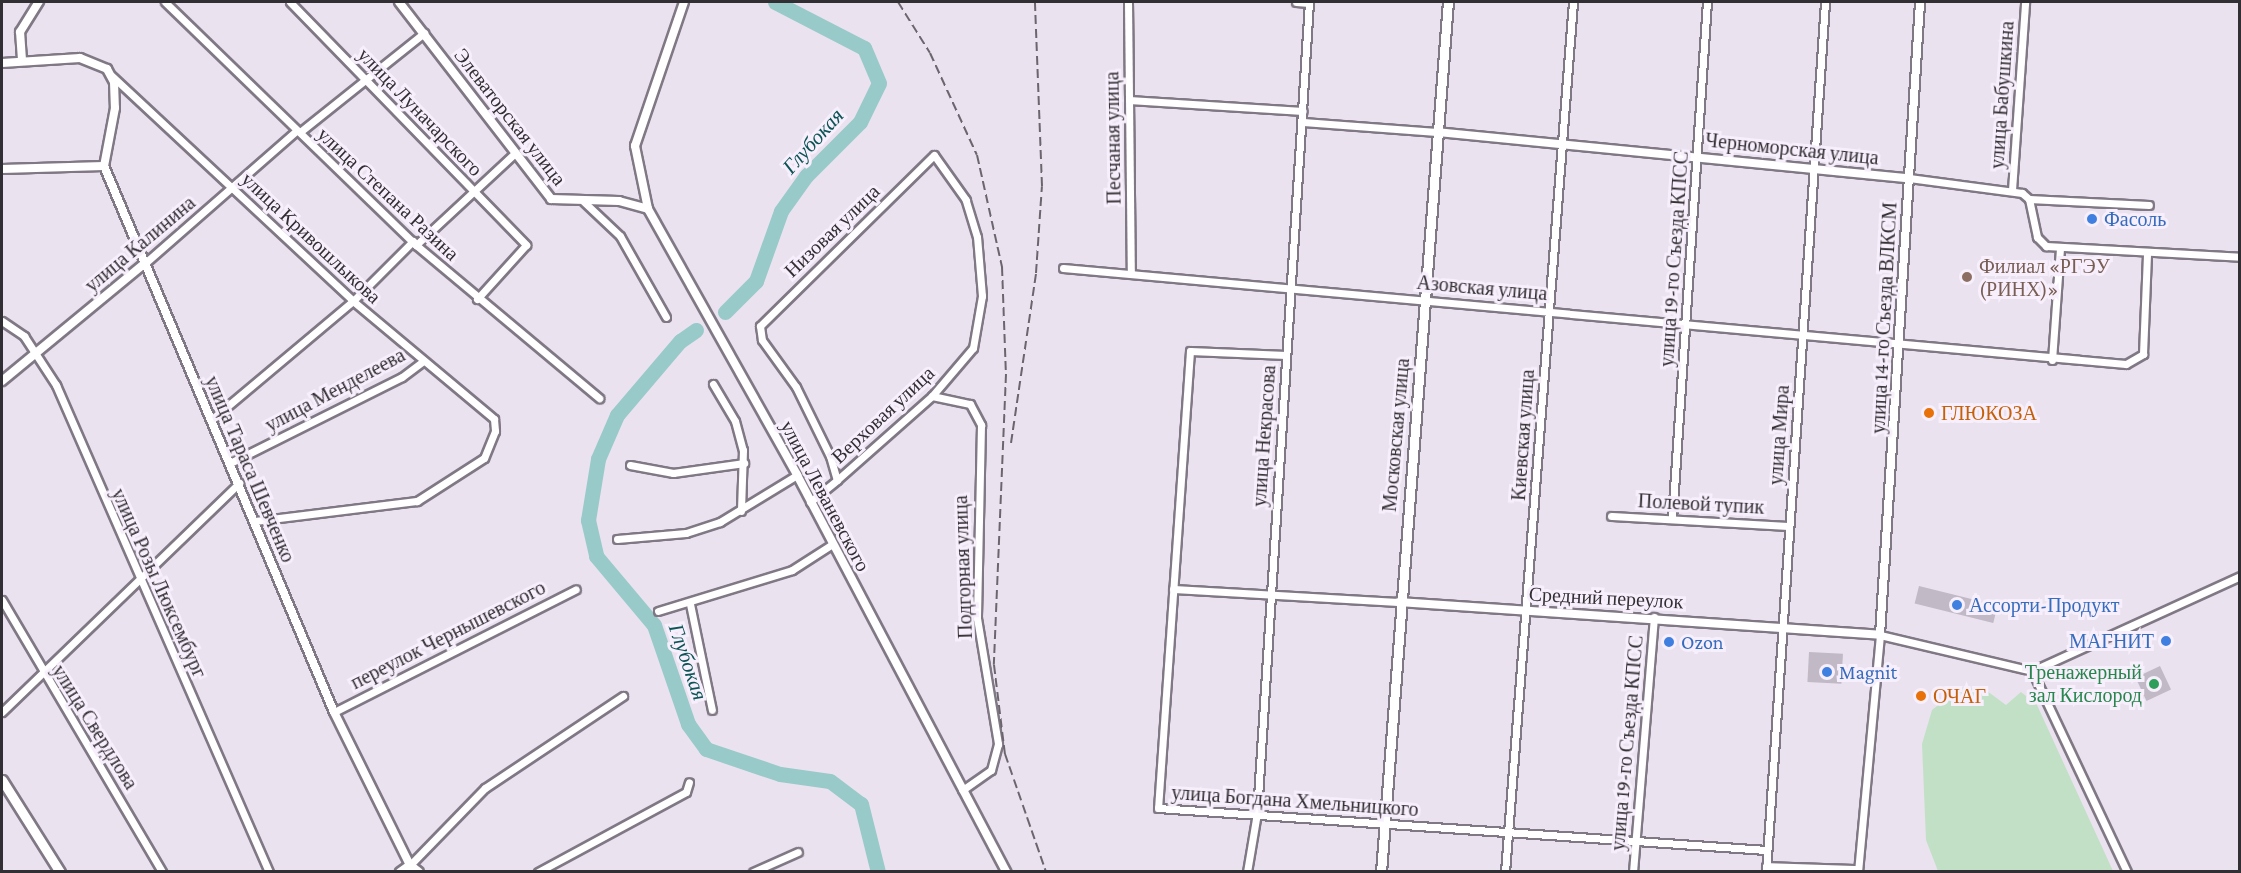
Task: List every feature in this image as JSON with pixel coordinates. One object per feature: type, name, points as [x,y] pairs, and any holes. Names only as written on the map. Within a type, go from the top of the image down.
[{"type":"main road","name":"Московская улица","points":[[1381,872],[1399,602],[1426,299],[1448,2]]},
{"type":"main road","points":[[2,780],[60,872]]},
{"type":"street","points":[[22,60],[20,32],[39,2]]},
{"type":"street","name":"улица Степана Разина","points":[[165,2],[415,243],[477,299],[599,398]]},
{"type":"street","name":"улица Луначарского","points":[[290,2],[526,245],[477,299]]},
{"type":"street","name":"Элеваторская улица","points":[[399,2],[551,199],[583,201],[620,236],[666,316]]},
{"type":"street","name":"улица Леваневского","points":[[684,2],[672,46],[638,130],[636,160],[648,209],[797,475],[831,545],[1006,872]]},
{"type":"street","name":"Песчаная улица","points":[[1128,2],[1131,274]]},
{"type":"street","points":[[1296,2],[1309,2]]},
{"type":"street","name":"улица Некрасова","points":[[1247,872],[1257,813],[1269,595],[1304,111],[1309,2]]},
{"type":"street","name":"Киевская улица","points":[[1505,872],[1573,2]]},
{"type":"street","name":"улица 19-го Съезда КПСС","points":[[1672,519],[1707,2]]},
{"type":"street","name":"улица Мира","points":[[1766,869],[1825,2]]},
{"type":"street","name":"улица 14-го Съезда ВЛКСМ","points":[[1880,635],[1920,2]]},
{"type":"street","name":"улица Бабушкина","points":[[2012,190],[2025,2]]},
{"type":"street","name":"улица Калинина","points":[[2,381],[144,264],[298,131],[424,33]]},
{"type":"street","name":"улица Кривошлыкова","points":[[2,63],[80,58],[99,63],[234,187],[353,301],[422,362],[494,419],[495,431],[484,458],[417,501],[254,521]]},
{"type":"street","points":[[2,169],[104,166],[115,108],[112,75]]},
{"type":"street","points":[[1130,100],[1304,111]]},
{"type":"street","name":"Черноморская улица","points":[[1303,122],[1697,155],[2012,190],[2029,199]]},
{"type":"street","points":[[211,420],[353,301],[515,153]]},
{"type":"street","name":"Низовая улица","points":[[759,334],[763,320],[934,155],[966,200],[977,237],[982,296],[973,348]]},
{"type":"street","name":"улица Тараса Шевченко","points":[[104,166],[334,712],[410,865],[418,872]]},
{"type":"street","points":[[2149,205],[2029,199],[2037,237],[2046,246],[2060,249],[2240,257]]},
{"type":"street","points":[[583,201],[634,203],[648,209]]},
{"type":"street","points":[[2052,360],[2060,249]]},
{"type":"street","name":"Азовская улица","points":[[1063,268],[1686,323],[2052,360],[2126,364],[2140,360],[2147,253]]},
{"type":"street","name":"улица Розы Люксембург","points":[[2,321],[24,336],[56,385],[137,578],[269,872]]},
{"type":"street","name":"улица Леваневского","points":[[759,334],[796,387],[836,467],[837,480]]},
{"type":"street","name":"Верховая улица","points":[[810,502],[932,396],[973,348]]},
{"type":"street","name":"улица Богдана Хмельницкого","points":[[1286,355],[1190,351],[1158,808],[1257,813],[1767,850]]},
{"type":"street","name":"улица Менделеева","points":[[230,463],[402,377],[422,362]]},
{"type":"street","points":[[713,384],[735,421],[744,463],[741,511]]},
{"type":"street","name":"Подгорная улица","points":[[932,396],[970,404],[981,425],[977,618],[998,744],[991,770],[962,790]]},
{"type":"street","points":[[630,465],[673,473],[744,463]]},
{"type":"street","points":[[617,539],[686,533],[741,511],[797,475]]},
{"type":"street","points":[[2,712],[41,670],[239,483]]},
{"type":"street","name":"Полевой тупик","points":[[1611,516],[1789,526]]},
{"type":"street","points":[[658,611],[690,604],[792,570],[831,545]]},
{"type":"street","points":[[2127,872],[2032,671],[2240,576]]},
{"type":"street","name":"переулок Чернышевского","points":[[334,712],[576,589]]},
{"type":"street","name":"Средний переулок","points":[[1173,589],[1654,617],[1880,635],[2032,671]]},
{"type":"street","name":"улица Свердлова","points":[[2,600],[41,670],[162,872]]},
{"type":"street","points":[[690,604],[712,710]]},
{"type":"street","name":"улица 19-го Съезда КПСС","points":[[1633,872],[1654,617]]},
{"type":"street","points":[[1766,869],[1858,870],[1880,635]]},
{"type":"street","points":[[400,872],[410,865],[485,788],[623,696]]},
{"type":"street","points":[[538,872],[686,792],[689,782]]},
{"type":"street","points":[[753,872],[798,852]]},
{"type":"green space","points":[[1961,687],[1987,691],[2006,705],[2021,692],[2037,705],[2113,871],[1938,871],[1926,840],[1922,744],[1932,710]]},
{"type":"building","name":"Ассорти-Продукт","points":[[1919,586],[1998,606],[1993,623],[1915,603]]},
{"type":"building","name":"Magnit","points":[[1809,652],[1843,654],[1841,684],[1807,682]]},
{"type":"building","name":"Тренажерный зал Кислород","points":[[2160,666],[2171,690],[2147,701],[2136,677]]},
{"type":"waterway","name":"Глубокая","points":[[725,312],[756,281],[781,211],[806,176],[860,122],[879,83],[864,48],[775,2]]},
{"type":"waterway","name":"Глубокая","points":[[696,330],[680,341],[617,415],[598,459],[588,520],[596,556],[654,625],[688,724],[706,749],[780,774],[830,781],[861,804],[878,872]]},
{"type":"railway","points":[[898,2],[930,53],[977,155],[1002,267],[1006,374],[994,665],[1005,754],[1046,872]]},
{"type":"railway","points":[[1011,443],[1036,273],[1042,186],[1035,2]]},
{"type":"place","name":"Фасоль","points":[[2092,219]]},
{"type":"place","name":"Филиал «РГЭУ (РИНХ)»","points":[[1967,277]]},
{"type":"place","name":"ГЛЮКОЗА","points":[[1929,413]]},
{"type":"place","name":"Ассорти-Продукт","points":[[1957,605]]},
{"type":"place","name":"МАГНИТ","points":[[2166,641]]},
{"type":"place","name":"Ozon","points":[[1669,642]]},
{"type":"place","name":"Magnit","points":[[1827,672]]},
{"type":"place","name":"Тренажерный зал Кислород","points":[[2154,684]]},
{"type":"place","name":"ОЧАГ","points":[[1921,696]]}]
